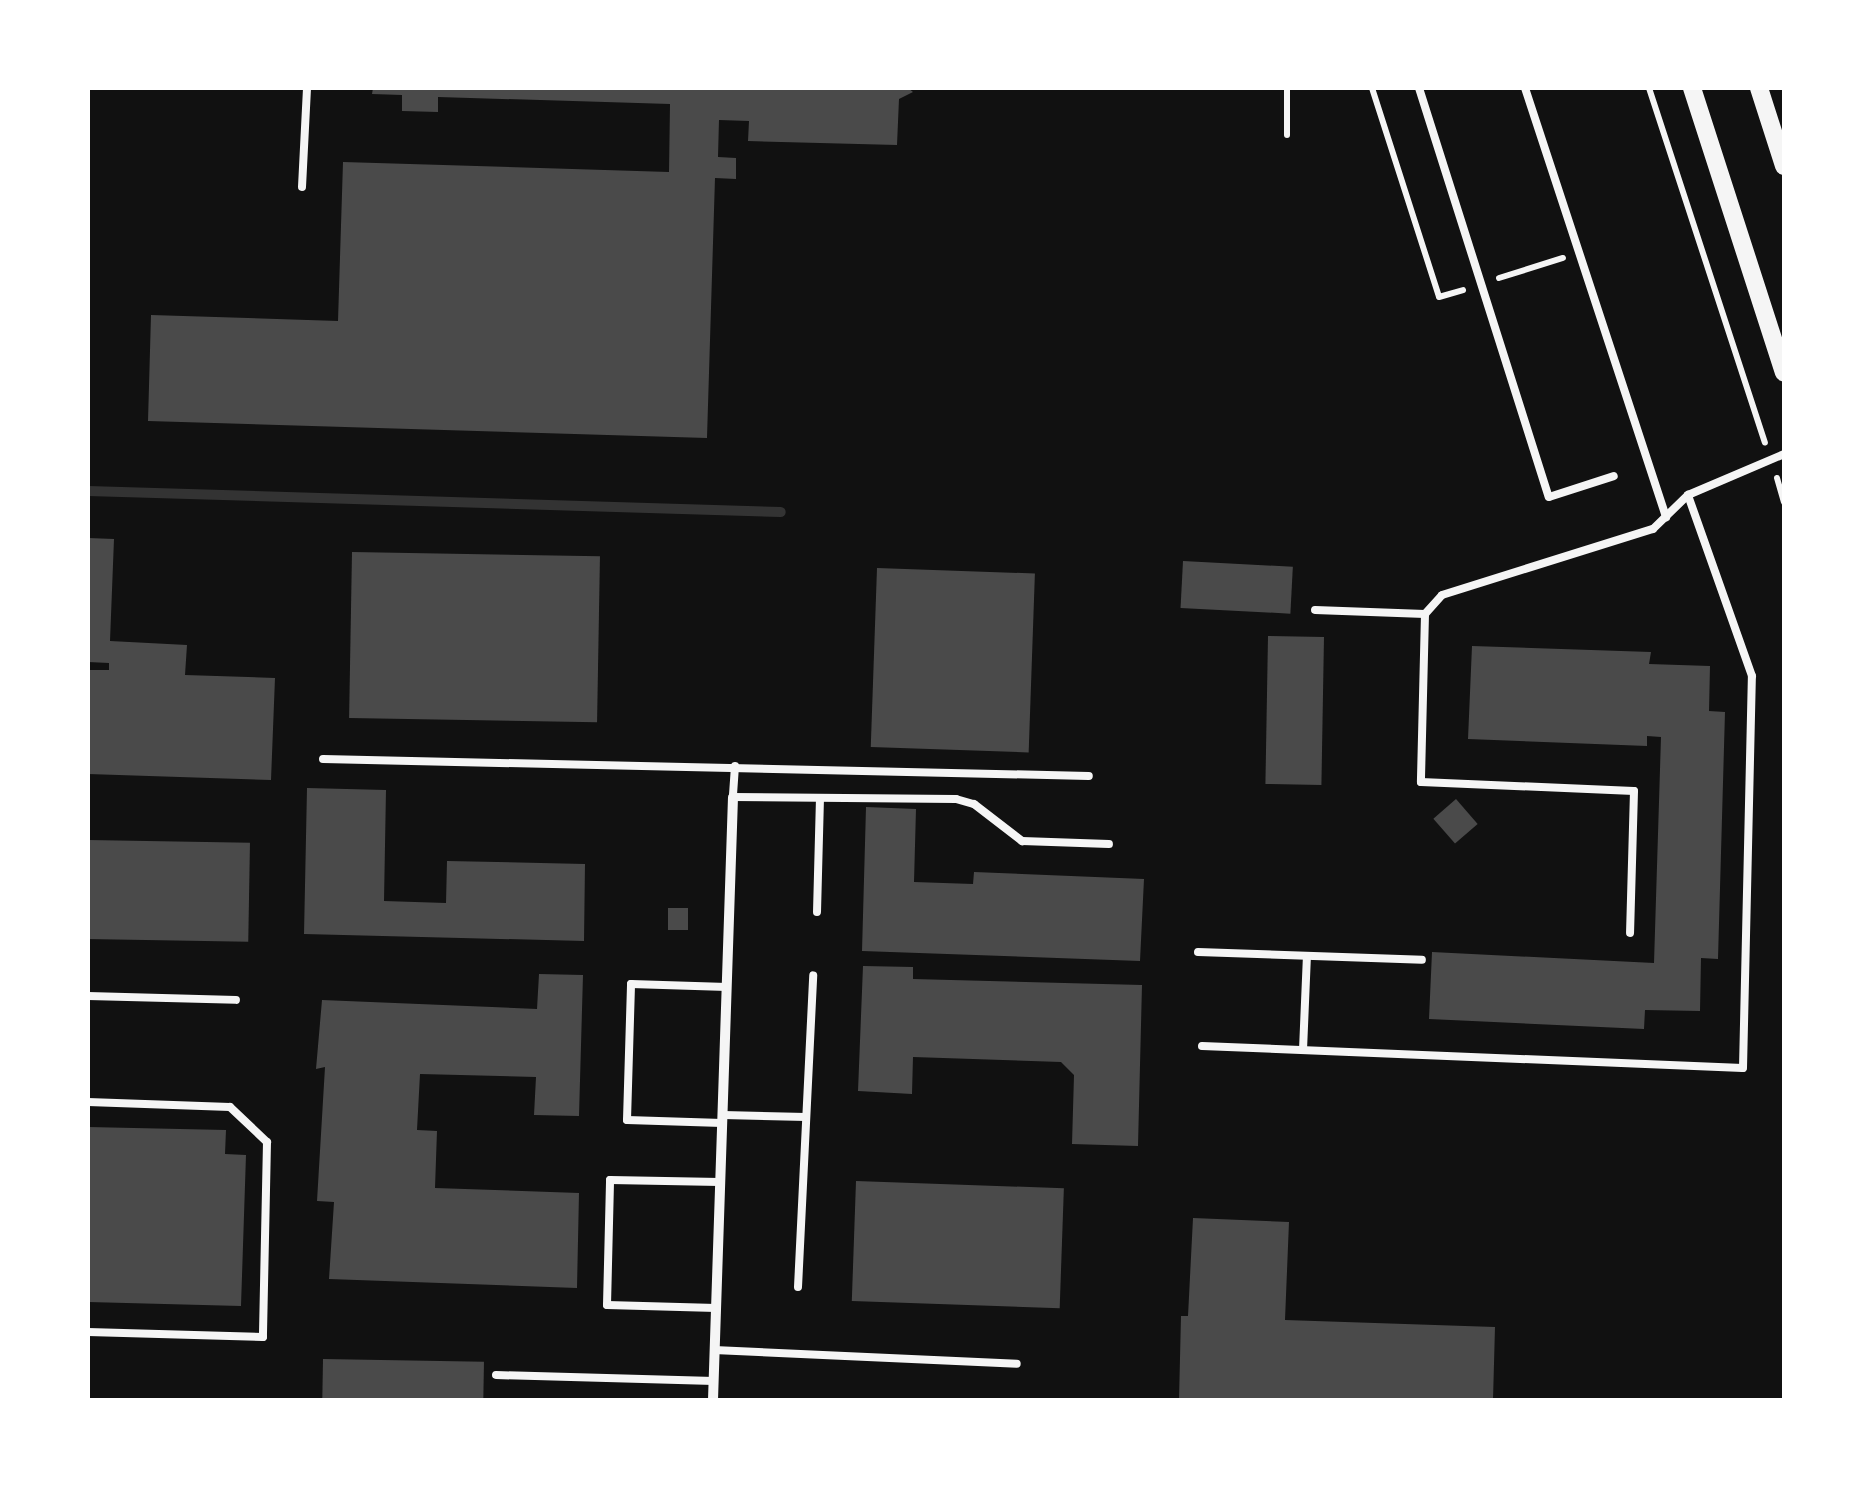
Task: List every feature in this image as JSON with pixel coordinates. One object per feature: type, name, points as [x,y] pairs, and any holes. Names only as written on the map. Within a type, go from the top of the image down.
[{"type":"street","points":[[1692,88],[1784,373]]},
{"type":"street","points":[[1759,88],[1784,166]]},
{"type":"street","points":[[713,1400],[733,797]]},
{"type":"lane","points":[[302,186],[307,88]]},
{"type":"lane","points":[[1420,88],[1549,497],[1614,476]]},
{"type":"lane","points":[[1525,88],[1666,517]]},
{"type":"lane","points":[[1630,933],[1634,791],[1421,782],[1425,614],[1442,595],[1653,529],[1688,495],[1784,454]]},
{"type":"lane","points":[[1202,1046],[1743,1068],[1752,676],[1688,495]]},
{"type":"lane","points":[[1315,610],[1425,614]]},
{"type":"lane","points":[[323,759],[1089,776]]},
{"type":"lane","points":[[734,766],[733,797],[956,799],[974,804],[1022,841],[1109,844]]},
{"type":"lane","points":[[817,912],[820,798]]},
{"type":"lane","points":[[1198,952],[1422,960]]},
{"type":"lane","points":[[1303,1050],[1308,956]]},
{"type":"lane","points":[[798,1287],[813,975]]},
{"type":"lane","points":[[727,987],[631,984],[627,1120],[806,1117]]},
{"type":"lane","points":[[88,996],[236,1000]]},
{"type":"lane","points":[[88,1102],[230,1107],[267,1142],[263,1336],[88,1332]]},
{"type":"lane","points":[[716,1308],[608,1305],[610,1180],[720,1182]]},
{"type":"lane","points":[[714,1350],[1017,1364]]},
{"type":"lane","points":[[496,1375],[714,1381]]},
{"type":"path","points":[[1287,88],[1287,135]]},
{"type":"path","points":[[1649,88],[1784,502]]},
{"type":"building","points":[[373,88],[908,88],[913,92],[899,99],[897,145],[748,141],[749,121],[719,120],[718,157],[736,158],[736,179],[715,178],[707,438],[148,421],[151,315],[338,321],[343,162],[669,172],[670,104],[438,97],[438,112],[402,111],[402,95],[372,94]]},
{"type":"building","points":[[88,538],[114,539],[110,641],[187,645],[185,675],[275,678],[271,780],[88,774],[88,670],[109,670],[109,663],[88,662]]},
{"type":"building","points":[[352,552],[600,556],[597,722],[349,718]]},
{"type":"building","points":[[1183,561],[1293,567],[1290,614],[1181,608]]},
{"type":"building","points":[[877,568],[1035,574],[1029,752],[871,747]]},
{"type":"building","points":[[1268,636],[1324,637],[1321,785],[1265,784]]},
{"type":"building","points":[[1472,646],[1651,652],[1649,664],[1710,666],[1709,711],[1725,712],[1718,959],[1701,958],[1700,1011],[1645,1010],[1644,1029],[1429,1019],[1432,952],[1654,963],[1661,737],[1647,736],[1647,746],[1468,739]]},
{"type":"building","points":[[307,788],[386,790],[384,901],[446,903],[447,861],[585,864],[584,941],[304,934]]},
{"type":"building","points":[[1456,799],[1478,824],[1455,844],[1433,819]]},
{"type":"building","points":[[866,807],[916,809],[914,882],[973,884],[974,872],[1144,879],[1140,961],[862,951]]},
{"type":"building","points":[[88,840],[250,843],[248,942],[88,939]]},
{"type":"building","points":[[668,908],[688,908],[688,930],[668,930]]},
{"type":"building","points":[[863,966],[913,967],[913,979],[1142,985],[1138,1146],[1072,1144],[1074,1075],[1061,1062],[913,1057],[912,1094],[858,1091]]},
{"type":"building","points":[[539,974],[583,975],[579,1116],[534,1115],[536,1077],[420,1074],[417,1130],[437,1131],[435,1188],[579,1193],[577,1288],[329,1279],[334,1202],[317,1201],[325,1067],[316,1069],[322,1000],[537,1009]]},
{"type":"building","points":[[88,1127],[226,1130],[225,1154],[246,1155],[241,1306],[88,1302]]},
{"type":"building","points":[[856,1181],[1064,1188],[1060,1308],[852,1301]]},
{"type":"building","points":[[1193,1218],[1289,1222],[1285,1320],[1495,1327],[1493,1400],[1179,1400],[1181,1316],[1188,1316]]},
{"type":"building","points":[[323,1359],[484,1362],[483,1400],[322,1400]]},
{"type":"waterway","points":[[88,491],[781,512]]}]
